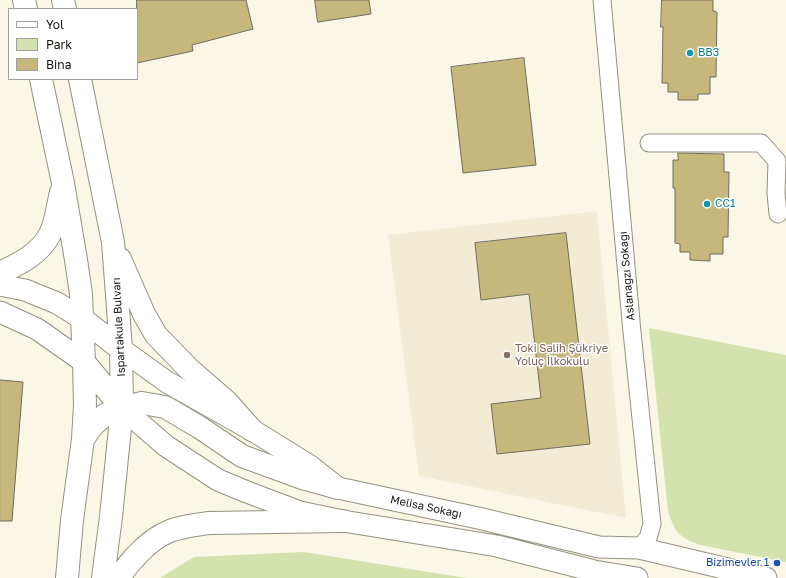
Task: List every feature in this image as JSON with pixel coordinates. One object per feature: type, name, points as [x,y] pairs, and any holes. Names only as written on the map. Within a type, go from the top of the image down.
[{"type":"main road","points":[[41,80],[63,183],[76,260],[80,294],[84,362],[85,405],[83,439],[72,520],[67,578]]},
{"type":"main road","name":"Ispartakule Bulvarı","points":[[80,80],[113,242],[122,349],[122,408],[111,518],[103,578]]},
{"type":"main road","points":[[0,273],[21,264],[29,258],[40,248],[51,233],[63,183]]},
{"type":"main road","points":[[113,242],[141,307],[156,335],[189,369],[226,401],[252,430]]},
{"type":"main road","points":[[81,318],[122,349]]},
{"type":"main road","points":[[84,362],[122,408]]},
{"type":"main road","points":[[83,439],[93,426],[105,415],[122,408],[142,403],[165,407],[199,427],[242,456],[302,478],[338,488]]},
{"type":"main road","points":[[120,578],[124,568],[148,543],[171,530],[192,524],[343,521]]},
{"type":"street","name":"Aslanağzı Sokağı","points":[[602,0],[632,332],[652,524],[648,538],[638,548]]},
{"type":"street","points":[[648,143],[761,143],[777,161],[776,193],[778,214]]},
{"type":"street","points":[[0,284],[25,290],[57,303],[81,318]]},
{"type":"street","points":[[0,312],[38,329],[84,362]]},
{"type":"street","name":"Melisa Sokağı","points":[[122,349],[167,382],[252,430],[310,466],[338,488],[478,518],[599,547],[638,548],[766,578]]},
{"type":"street","points":[[122,408],[166,446],[218,480],[300,512],[343,521],[497,546],[594,571],[636,578]]},
{"type":"shaded area","name":"Toki Salih Şükriye Yoluç İlkokulu","points":[[597,211],[626,518],[419,476],[388,235]]},
{"type":"green space","points":[[649,328],[786,355],[786,562],[700,545],[682,537],[673,524],[668,511]]},
{"type":"green space","points":[[304,552],[466,578],[160,578],[194,557]]},
{"type":"building","points":[[137,0],[246,0],[253,29],[192,45],[193,51],[138,63]]},
{"type":"building","points":[[315,0],[369,0],[371,14],[318,22]]},
{"type":"building","name":"BB3","points":[[662,0],[713,0],[713,11],[717,12],[716,77],[710,77],[710,94],[698,94],[698,100],[678,100],[678,92],[668,92],[668,83],[662,83]]},
{"type":"building","points":[[524,58],[536,165],[463,173],[451,67]]},
{"type":"building","name":"CC1","points":[[678,153],[724,154],[724,172],[729,172],[728,237],[723,237],[723,254],[710,254],[710,261],[690,260],[690,252],[680,252],[680,244],[675,243],[675,188],[673,188],[673,160],[678,160]]},
{"type":"building","points":[[566,233],[590,444],[497,454],[491,404],[541,398],[529,294],[481,300],[475,243]]},
{"type":"building","points":[[0,380],[23,382],[12,521],[0,521]]},
{"type":"place","name":"BB3","points":[[690,53]]},
{"type":"place","name":"CC1","points":[[707,204]]},
{"type":"place","name":"Toki Salih Şükriye Yoluç İlkokulu","points":[[507,355]]},
{"type":"place","name":"Bizimevler 1","points":[[777,563]]}]
